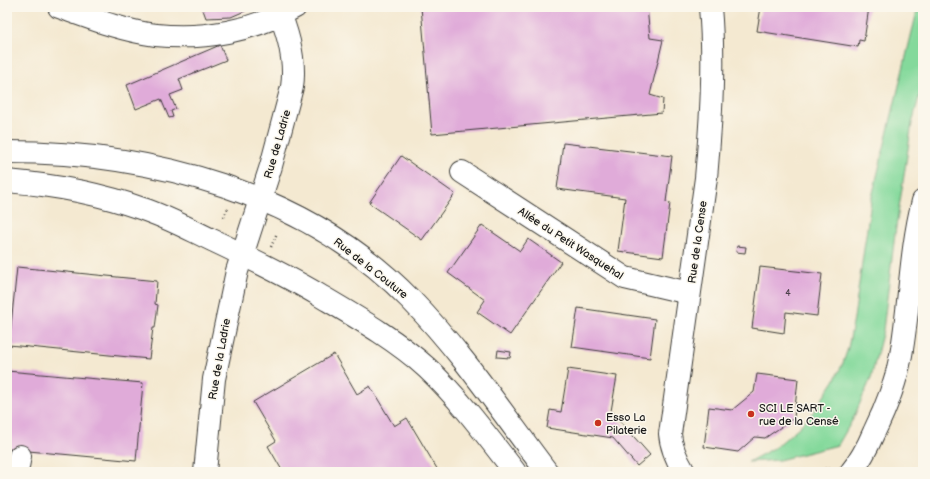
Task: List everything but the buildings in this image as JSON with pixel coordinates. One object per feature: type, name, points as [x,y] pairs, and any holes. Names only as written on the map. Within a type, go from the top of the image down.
[{"type":"street","points":[[59,7],[140,32],[184,36],[201,36],[250,26],[284,10]]},
{"type":"street","name":"Rue de la Cense","points":[[684,472],[673,451],[670,434],[706,178],[713,41],[710,7]]},
{"type":"street","name":"Rue de Ladrie","points":[[239,262],[271,166],[290,97],[293,76],[292,55],[284,10]]},
{"type":"street","name":"Rue de la Couture","points":[[7,152],[63,154],[130,163],[189,176],[260,198],[300,217],[367,261],[411,299],[468,367],[547,472]]},
{"type":"street","name":"Allée du Petit Wasquehal","points":[[462,172],[625,278],[689,293]]},
{"type":"street","points":[[7,181],[74,190],[114,199],[159,215],[239,262],[295,281],[369,325],[426,368],[449,390],[477,423],[514,472]]},
{"type":"street","points":[[851,472],[861,458],[878,423],[894,382],[901,355],[916,237],[923,201]]},
{"type":"street","name":"Rue de la Ladrie","points":[[205,472],[214,379],[239,262]]},
{"type":"path","points":[[271,247],[277,232]]},
{"type":"path","points":[[801,472],[830,468]]},
{"type":"green space","points":[[918,7],[923,7],[923,83],[912,123],[895,234],[883,330],[871,378],[853,419],[838,445],[779,460],[748,462],[776,447],[799,427],[814,411],[834,381],[843,363],[848,348],[854,318],[871,201]]},
{"type":"place","name":"SCI LE SART - rue de la Censé","points":[[751,414]]},
{"type":"place","name":"Esso La Pilaterie","points":[[598,423]]}]
